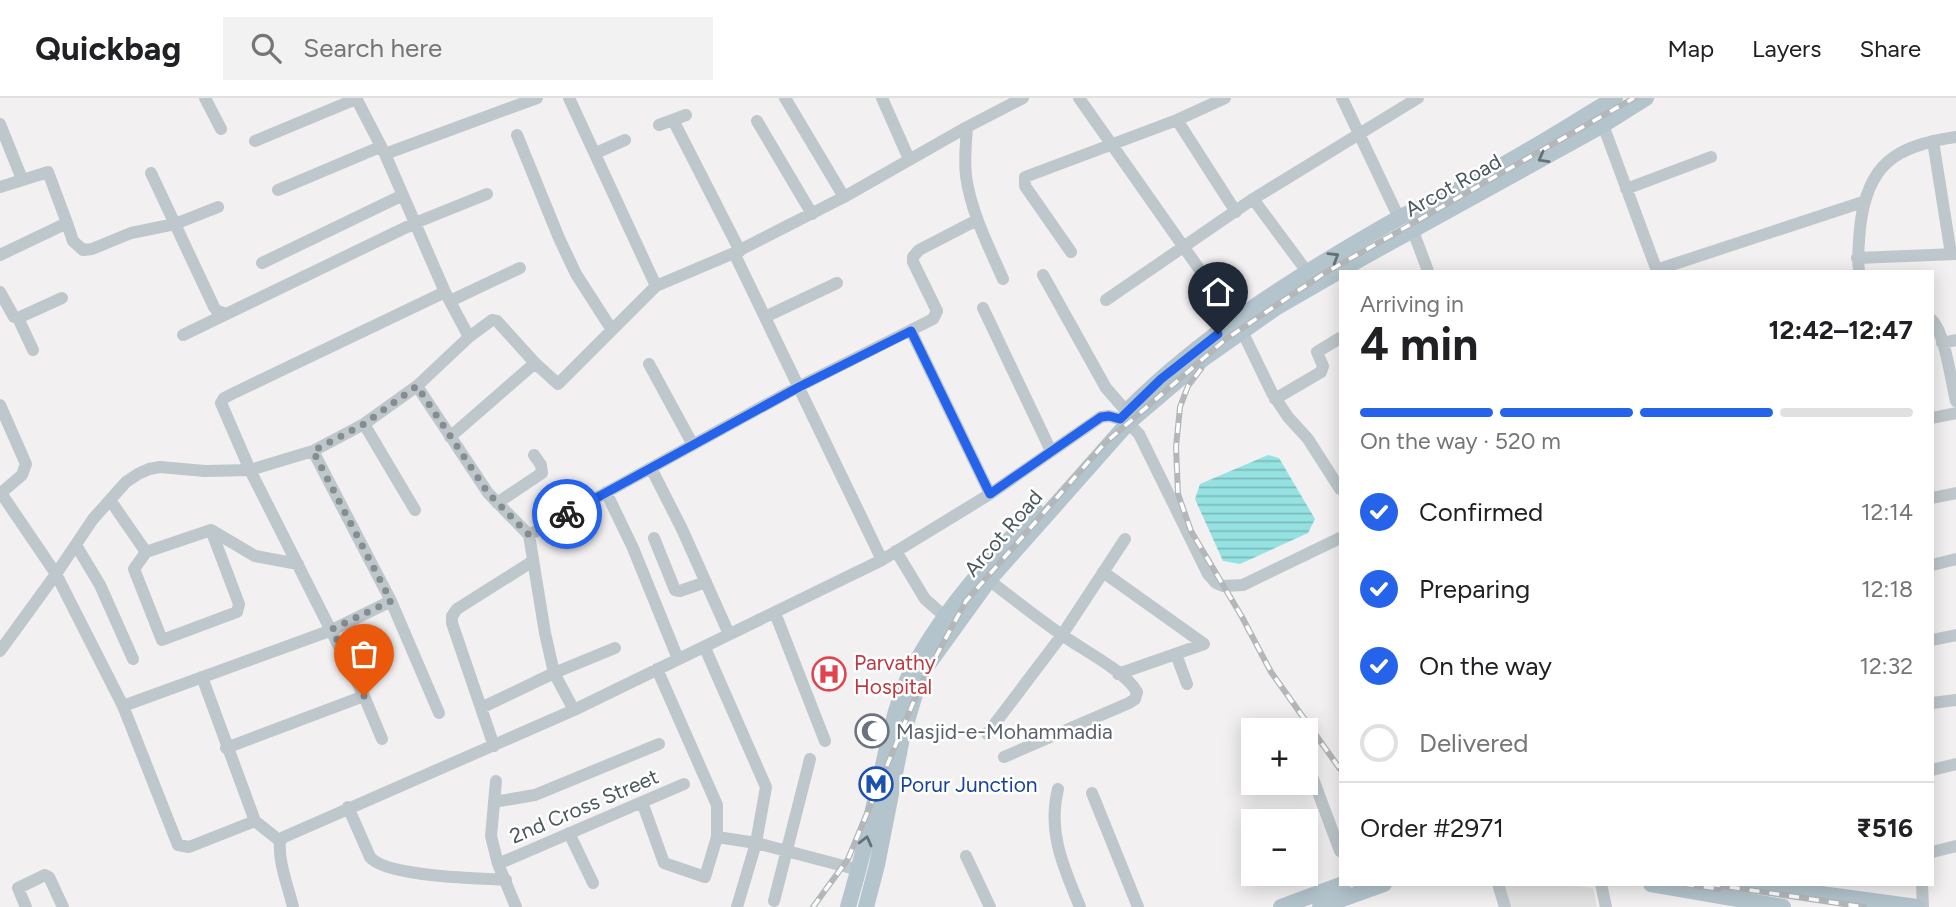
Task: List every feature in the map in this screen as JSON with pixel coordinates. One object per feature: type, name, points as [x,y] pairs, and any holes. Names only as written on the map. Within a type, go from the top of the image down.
[{"type":"main road","name":"Arcot Road","points":[[848,907],[898,708],[911,671],[984,577],[1125,418],[1203,359],[1239,326],[1308,273],[1399,218],[1459,189],[1615,98]]},
{"type":"main road","name":"Arcot Road","points":[[1365,264],[1413,231],[1603,125],[1646,98]]},
{"type":"main road","name":"Arcot Road","points":[[1239,326],[1339,277]]},
{"type":"main road","name":"Arcot Road","points":[[866,907],[910,706],[921,674],[950,621]]},
{"type":"main road","points":[[1281,907],[1339,885]]},
{"type":"main road","points":[[1320,907],[1378,886]]},
{"type":"main road","points":[[1674,886],[1780,907]]},
{"type":"main road","points":[[1762,886],[1915,907]]},
{"type":"street","points":[[205,98],[221,129]]},
{"type":"street","points":[[278,190],[382,150],[537,98]]},
{"type":"street","points":[[569,98],[656,286]]},
{"type":"street","points":[[785,98],[844,197]]},
{"type":"street","points":[[882,98],[909,159]]},
{"type":"street","points":[[0,650],[93,519],[126,482],[149,469],[160,467],[205,471],[250,470],[313,451],[364,424],[417,386],[488,321],[497,321],[558,384],[656,286],[737,252],[812,214],[1023,98]]},
{"type":"street","points":[[1079,98],[1239,326],[1275,399],[1308,439],[1339,487]]},
{"type":"street","points":[[1071,252],[1025,186],[1024,179],[1177,120],[1225,98]]},
{"type":"street","points":[[1342,98],[1399,218]]},
{"type":"street","points":[[1106,300],[1254,199],[1418,98]]},
{"type":"street","points":[[255,141],[356,99],[469,337]]},
{"type":"street","points":[[659,125],[686,115]]},
{"type":"street","points":[[673,120],[882,559]]},
{"type":"street","points":[[1177,120],[1236,212]]},
{"type":"street","points":[[757,121],[812,214]]},
{"type":"street","points":[[0,124],[22,179]]},
{"type":"street","points":[[1603,125],[1656,270]]},
{"type":"street","points":[[967,127],[966,173],[977,220],[1003,279]]},
{"type":"street","points":[[517,135],[576,274],[612,330]]},
{"type":"street","points":[[1933,141],[1954,254],[1858,265],[1863,202],[1872,180],[1886,162],[1907,149],[1933,141],[1956,137]]},
{"type":"street","points":[[596,153],[625,140]]},
{"type":"street","points":[[1626,189],[1711,158]]},
{"type":"street","points":[[0,187],[44,172],[50,174],[73,241],[83,250],[131,233],[176,224],[218,208]]},
{"type":"street","points":[[151,173],[214,307],[227,314]]},
{"type":"street","points":[[183,335],[415,223],[487,194]]},
{"type":"street","points":[[262,262],[403,195]]},
{"type":"street","points":[[1254,199],[1308,273]]},
{"type":"street","points":[[1659,270],[1863,202]]},
{"type":"street","points":[[529,535],[799,387],[933,319],[937,311],[913,262],[915,252],[977,220]]},
{"type":"street","points":[[0,255],[66,223]]},
{"type":"street","points":[[1413,231],[1428,270]]},
{"type":"street","points":[[382,739],[332,629],[250,470],[221,403],[224,398],[448,296],[520,268]]},
{"type":"street","points":[[1043,275],[1106,388],[1139,434],[1208,574],[1216,583],[1223,586],[1242,585],[1339,538]]},
{"type":"street","points":[[765,317],[837,283]]},
{"type":"street","points":[[0,292],[18,318],[33,350]]},
{"type":"street","points":[[18,318],[62,298]]},
{"type":"street","points":[[983,308],[1051,452]]},
{"type":"street","points":[[1934,322],[1956,401]]},
{"type":"street","points":[[911,331],[990,494]]},
{"type":"street","points":[[1275,399],[1321,372],[1323,366],[1317,352],[1339,339]]},
{"type":"street","points":[[1942,343],[1956,340]]},
{"type":"street","points":[[450,437],[535,363]]},
{"type":"street","points":[[649,365],[693,445]]},
{"type":"street","points":[[417,386],[497,503],[529,535],[554,673],[574,710]]},
{"type":"street","points":[[0,405],[26,464],[22,475],[0,493],[56,574],[123,706],[178,845],[189,847],[254,821]]},
{"type":"street","points":[[1934,418],[1956,414]]},
{"type":"street","points":[[293,907],[279,848],[280,841],[292,833],[494,746],[705,648],[896,551],[990,494],[1101,417],[1125,418]]},
{"type":"street","points":[[364,424],[415,510]]},
{"type":"street","points":[[313,451],[391,601],[439,712]]},
{"type":"street","points":[[497,503],[542,473],[541,465],[534,455]]},
{"type":"street","points":[[651,468],[729,634]]},
{"type":"street","points":[[607,492],[678,659]]},
{"type":"street","points":[[1934,498],[1956,493]]},
{"type":"street","points":[[110,500],[146,552]]},
{"type":"street","points":[[211,530],[239,604],[237,612],[162,640],[134,569],[146,552],[211,530],[255,556],[299,564]]},
{"type":"street","points":[[654,538],[675,590],[680,591],[706,582]]},
{"type":"street","points":[[987,734],[1062,635],[1125,539]]},
{"type":"street","points":[[76,545],[100,585],[132,659]]},
{"type":"street","points":[[896,551],[925,599],[950,621]]},
{"type":"street","points":[[1934,564],[1956,559]]},
{"type":"street","points":[[494,746],[452,623],[452,615],[457,609],[533,561]]},
{"type":"street","points":[[1104,572],[1204,644]]},
{"type":"street","points":[[984,577],[1118,674],[1136,689],[1137,696],[1004,757]]},
{"type":"street","points":[[123,706],[332,629],[391,601]]},
{"type":"street","points":[[775,612],[825,741]]},
{"type":"street","points":[[1934,640],[1956,635]]},
{"type":"street","points":[[1118,674],[1217,641]]},
{"type":"street","points":[[481,708],[554,673],[615,648]]},
{"type":"street","points":[[705,648],[766,787],[757,843],[737,907]]},
{"type":"street","points":[[1177,654],[1187,684]]},
{"type":"street","points":[[642,803],[664,863],[705,877],[717,836],[716,800],[657,669]]},
{"type":"street","points":[[202,677],[254,821],[280,841]]},
{"type":"street","points":[[226,748],[364,696]]},
{"type":"street","points":[[1934,703],[1956,700]]},
{"type":"street","points":[[494,802],[535,795],[659,744]]},
{"type":"street","points":[[774,901],[810,759]]},
{"type":"street","points":[[1934,770],[1956,764]]},
{"type":"street","points":[[496,781],[491,836],[498,864],[516,907]]},
{"type":"street","name":"2nd Cross Street","points":[[498,864],[684,784]]},
{"type":"street","points":[[1058,789],[1054,817],[1055,841],[1080,907]]},
{"type":"street","points":[[1318,792],[1339,848]]},
{"type":"street","points":[[1092,793],[1138,907]]},
{"type":"street","points":[[348,807],[370,857],[376,864],[398,870],[506,880]]},
{"type":"street","points":[[569,833],[593,884]]},
{"type":"street","points":[[717,836],[757,843],[859,870]]},
{"type":"street","points":[[1934,852],[1956,846]]},
{"type":"street","points":[[966,856],[990,907]]},
{"type":"street","points":[[26,907],[18,888],[45,875],[49,877],[63,907]]},
{"type":"street","points":[[1499,886],[1505,907]]},
{"type":"street","points":[[1601,886],[1606,907]]},
{"type":"street","points":[[1915,907],[1921,886]]},
{"type":"shaded area","points":[[1505,886],[1593,888],[1597,907],[1510,907]]},
{"type":"water","points":[[1268,455],[1279,458],[1315,519],[1308,533],[1240,564],[1223,561],[1195,499],[1200,484]]},
{"type":"railway","points":[[813,907],[848,859],[921,684],[966,601],[1105,443],[1226,339],[1323,274],[1634,98]]},
{"type":"railway","points":[[1201,369],[1188,386],[1180,407],[1176,447],[1178,494],[1191,531],[1271,672],[1339,768]]},
{"type":"railway","points":[[1698,886],[1719,889]]},
{"type":"railway","points":[[1723,886],[1864,907]]},
{"type":"way so far","points":[[364,696],[332,629],[391,601],[313,451],[364,424],[417,386],[488,493],[529,535],[567,514]]},
{"type":"place","name":"Parvathy Hospital","points":[[829,674]]},
{"type":"place","name":"Masjid-e-Mohammadia","points":[[872,731]]},
{"type":"place","name":"Porur Junction","points":[[876,784]]},
{"type":"route","points":[[567,514],[799,387],[911,331],[990,494],[1101,417],[1120,419],[1161,379],[1218,334]]}]
